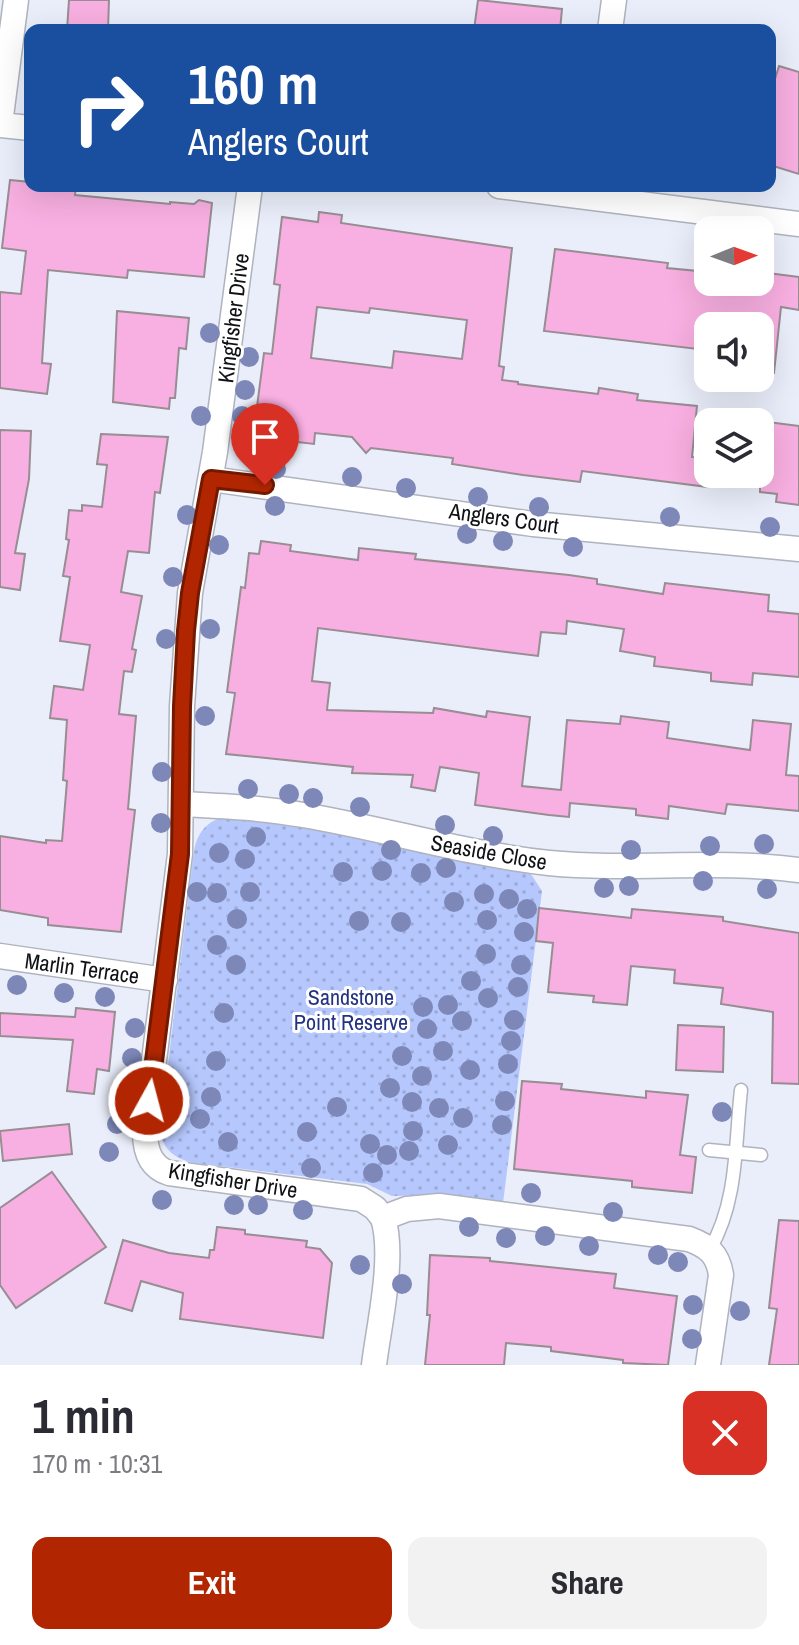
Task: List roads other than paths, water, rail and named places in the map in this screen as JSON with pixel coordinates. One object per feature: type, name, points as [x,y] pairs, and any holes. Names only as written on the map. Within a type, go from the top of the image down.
[{"type":"street","points":[[16,0],[0,124],[24,127]]},
{"type":"street","points":[[611,24],[614,0]]},
{"type":"street","name":"Kingfisher Drive","points":[[249,192],[211,479],[190,593],[182,706],[182,804],[177,878],[145,1132],[147,1151],[155,1166],[169,1173],[361,1199],[369,1202],[383,1218]]},
{"type":"street","points":[[590,192],[799,224]]},
{"type":"street","name":"Anglers Court","points":[[211,479],[519,522],[799,549]]},
{"type":"street","name":"Seaside Close","points":[[182,804],[254,808],[304,815],[472,851],[549,863],[630,867],[748,864],[799,870]]},
{"type":"street","name":"Marlin Terrace","points":[[0,956],[165,980]]},
{"type":"street","points":[[374,1365],[387,1255],[387,1231],[383,1218],[407,1209],[439,1206],[689,1239],[710,1249],[719,1263],[721,1275],[708,1365]]},
{"type":"lane","points":[[710,1249],[721,1231],[728,1210],[741,1090]]},
{"type":"lane","points":[[709,1150],[761,1155]]},
{"type":"park label","name":"Sandstone Point Reserve","points":[[351,1010]]}]
